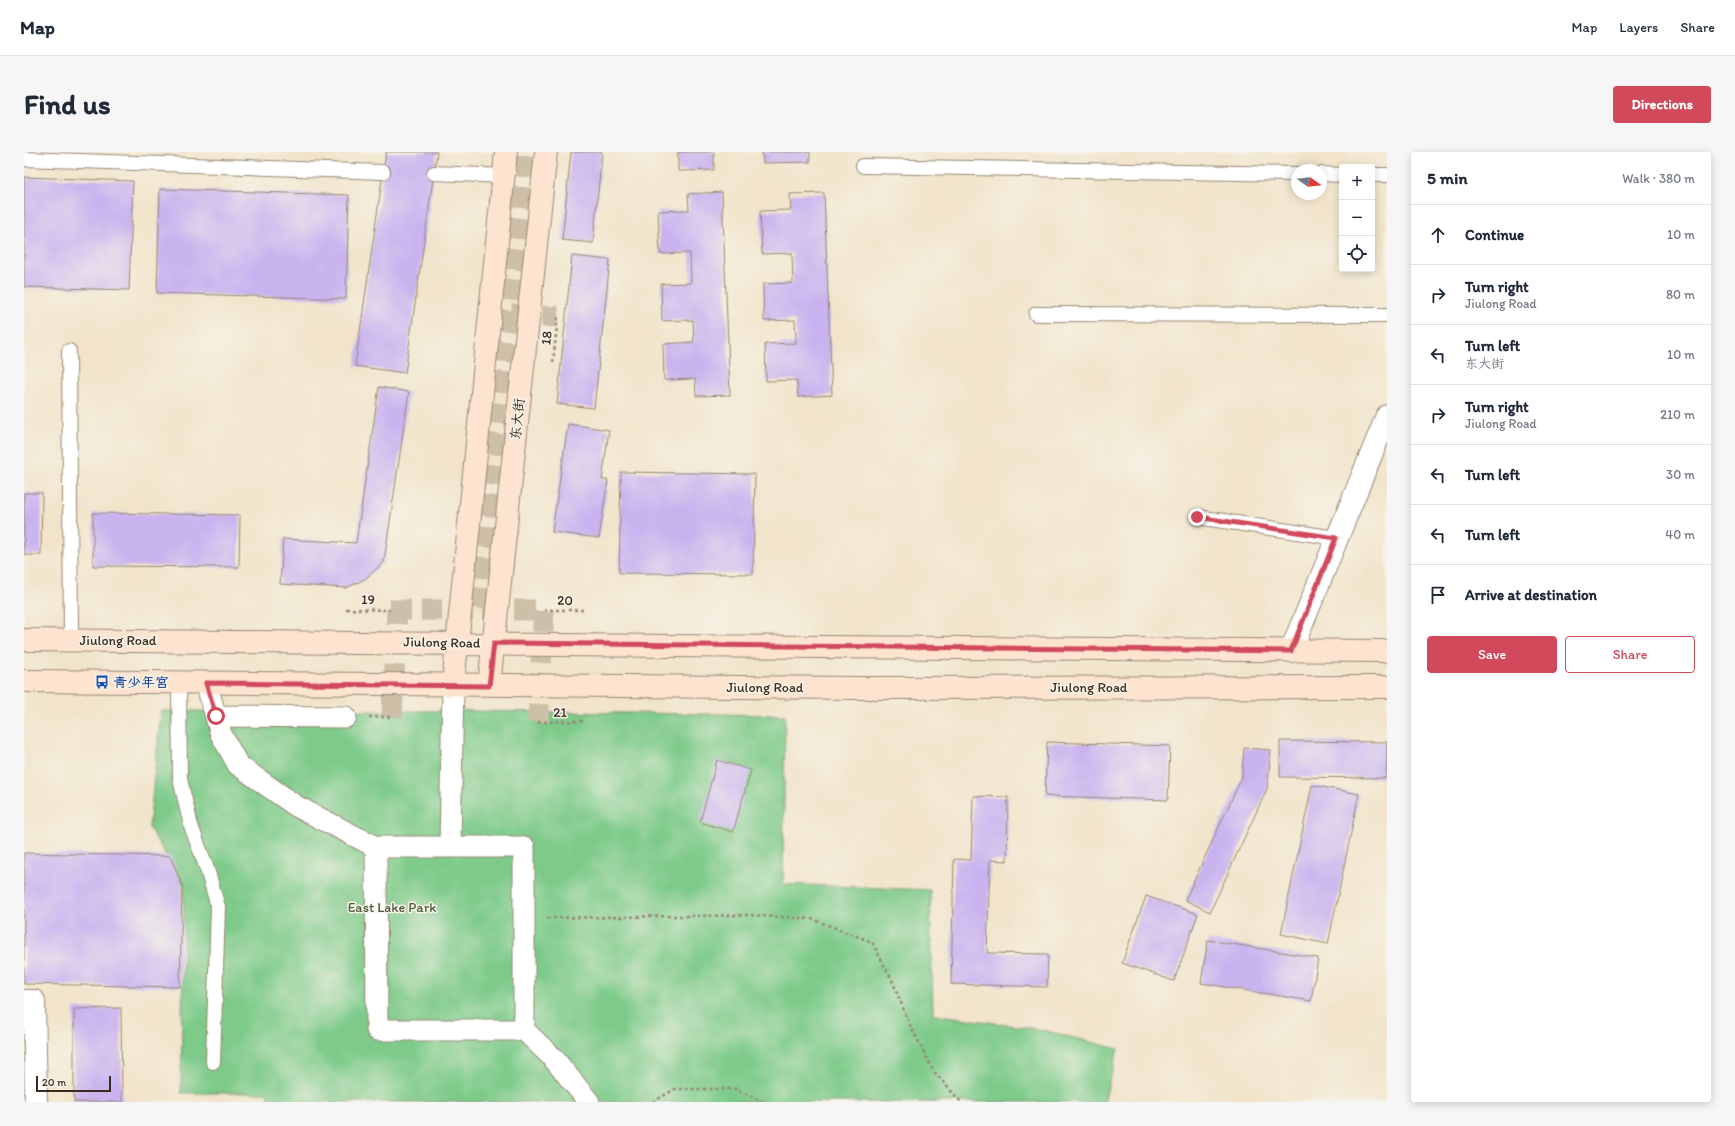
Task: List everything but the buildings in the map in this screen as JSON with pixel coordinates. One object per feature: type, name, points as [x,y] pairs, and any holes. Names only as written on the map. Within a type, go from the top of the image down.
[{"type":"main road","points":[[453,685],[506,152]]},
{"type":"main road","name":"东大街","points":[[489,686],[546,152]]},
{"type":"main road","name":"Jiulong Road","points":[[24,640],[457,642],[1387,651]]},
{"type":"main road","name":"Jiulong Road","points":[[24,681],[859,688],[1387,687]]},
{"type":"street","points":[[1291,651],[1387,416]]},
{"type":"street","points":[[206,683],[221,734],[238,765],[296,806],[376,847],[524,847],[524,1030]]},
{"type":"street","points":[[450,847],[453,685]]},
{"type":"street","points":[[216,716],[346,717]]},
{"type":"street","points":[[376,847],[376,1030],[524,1030],[554,1059],[589,1102]]},
{"type":"street","points":[[24,1001],[34,1001],[36,1102]]},
{"type":"lane","points":[[24,159],[383,172]]},
{"type":"lane","points":[[863,166],[1291,174]]},
{"type":"lane","points":[[434,173],[504,176]]},
{"type":"lane","points":[[1327,174],[1339,175]]},
{"type":"lane","points":[[1375,175],[1387,175]]},
{"type":"lane","points":[[1036,314],[1387,315]]},
{"type":"lane","points":[[69,351],[71,640]]},
{"type":"lane","points":[[1197,517],[1336,538]]},
{"type":"lane","points":[[179,682],[180,779],[191,826],[208,869],[218,907],[213,1062]]},
{"type":"path","name":"18","points":[[553,362],[558,317]]},
{"type":"path","name":"19","points":[[346,609],[390,610]]},
{"type":"path","name":"20","points":[[544,610],[586,610]]},
{"type":"path","name":"21","points":[[538,722],[583,721]]},
{"type":"path","points":[[524,918],[751,915],[812,919],[872,942],[892,980],[909,1023],[934,1072],[961,1102]]},
{"type":"path","points":[[653,1102],[675,1089],[735,1089],[764,1102]]},
{"type":"green space","name":"East Lake Park","points":[[161,711],[470,711],[785,715],[783,884],[930,890],[933,1014],[1043,1030],[1118,1049],[1104,1102],[268,1102],[268,1093],[181,1093],[184,884],[149,828]]},
{"type":"tunnel","points":[[482,609],[510,314],[528,152]]},
{"type":"tunnel","points":[[511,314],[558,317]]},
{"type":"tunnel","points":[[390,610],[544,610],[538,722]]},
{"type":"tunnel","points":[[392,717],[397,610]]},
{"type":"place","name":"青少年宫","points":[[102,682]]},
{"type":"route","points":[[216,716],[206,683],[489,686],[494,643],[1291,651],[1336,538],[1197,517]]}]
